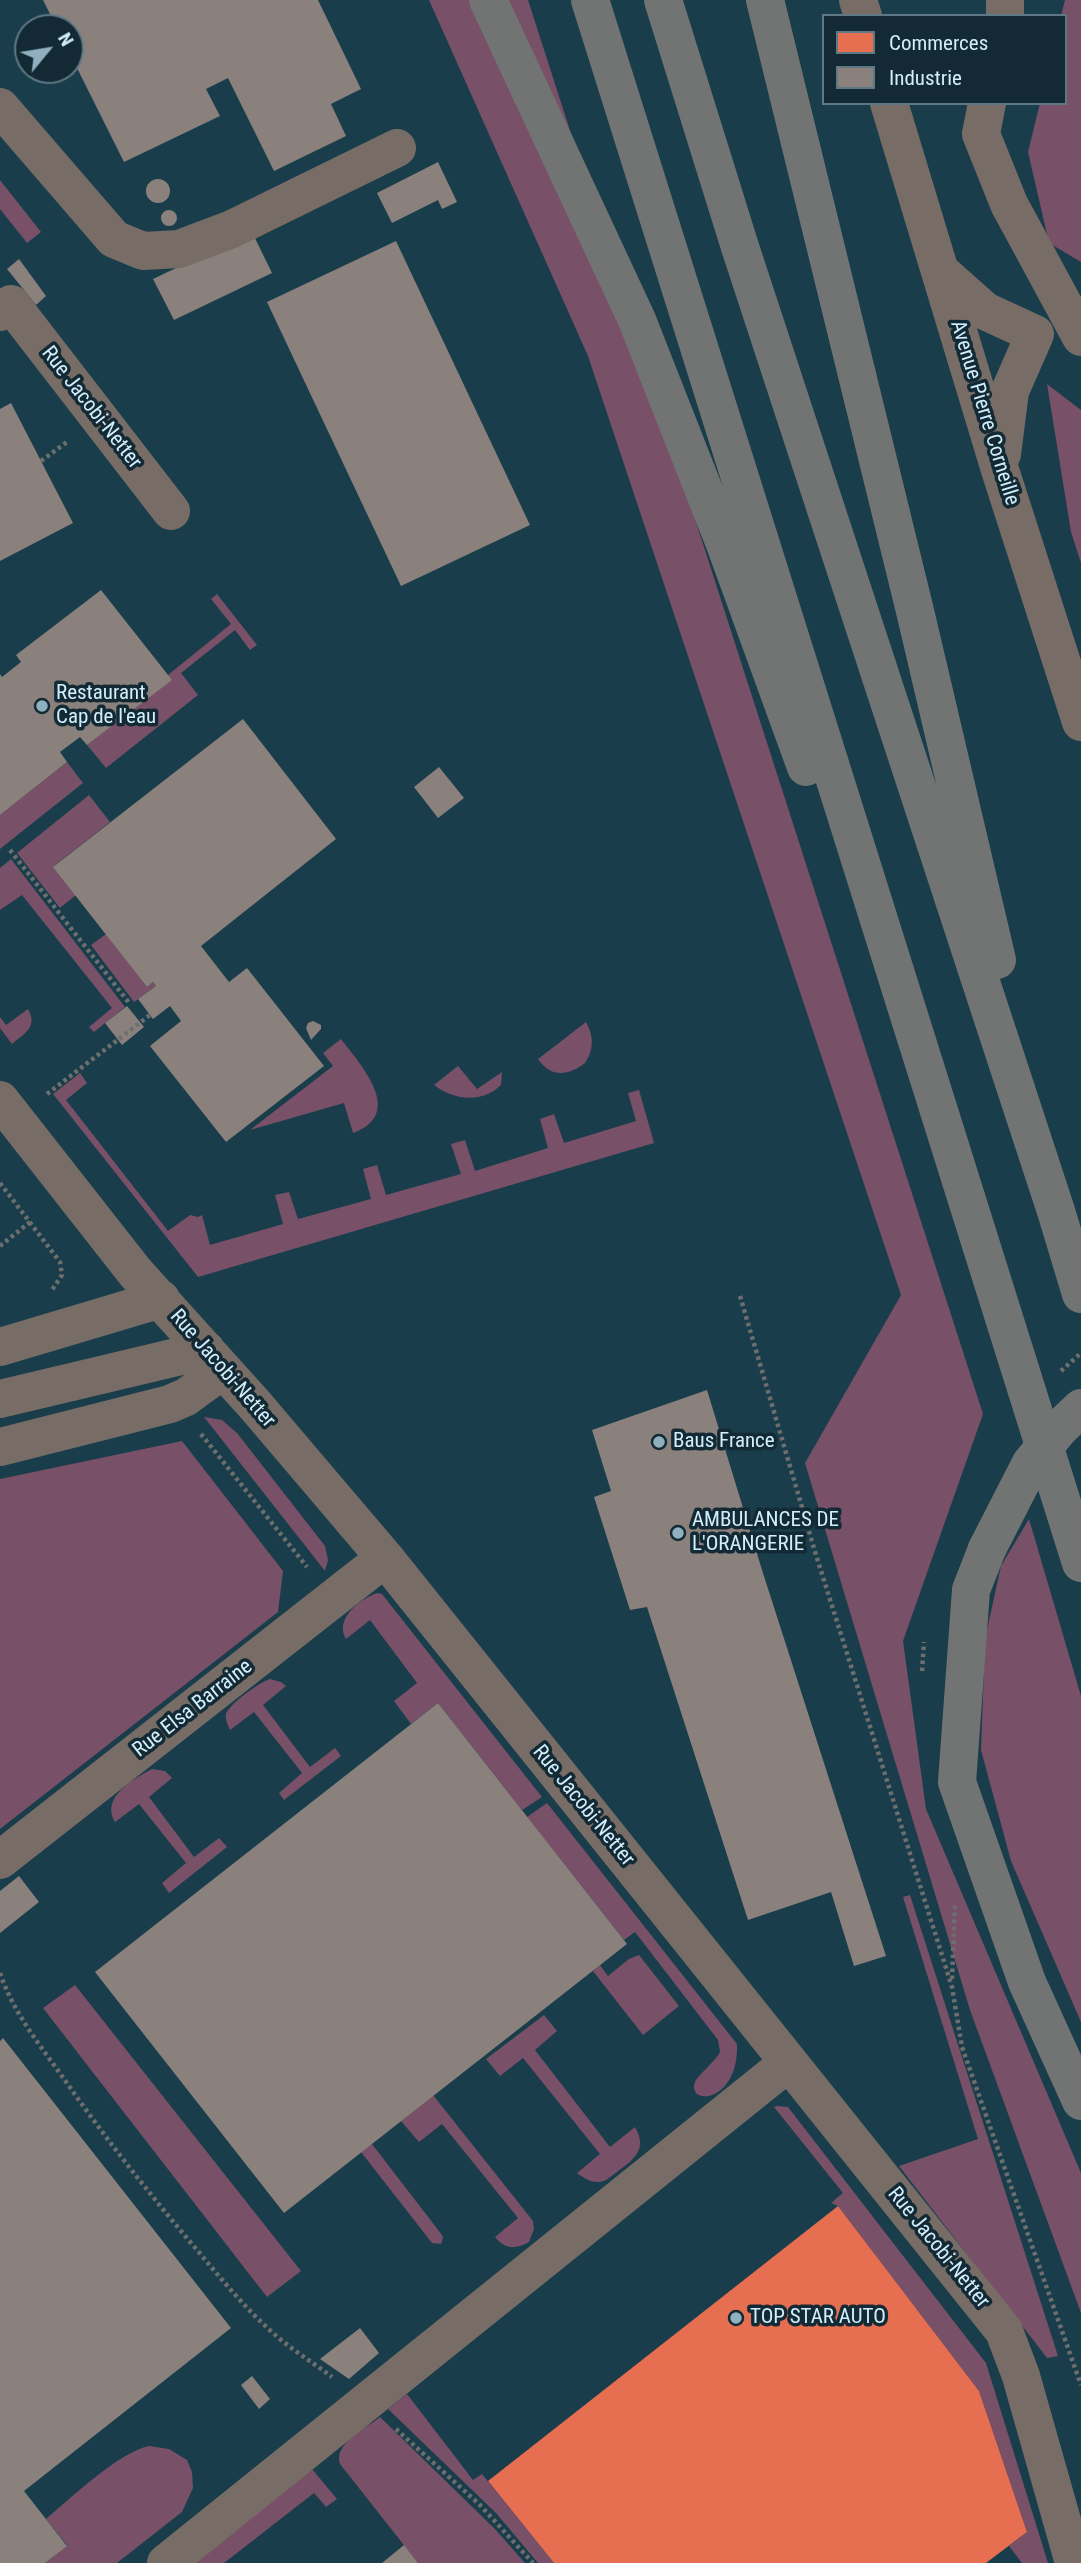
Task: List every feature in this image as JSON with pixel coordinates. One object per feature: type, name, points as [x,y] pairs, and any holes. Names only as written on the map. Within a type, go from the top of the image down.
[{"type":"highway","points":[[488,0],[637,320],[684,438],[1002,1306]]},
{"type":"highway","points":[[590,0],[1081,1563]]},
{"type":"highway","points":[[663,0],[744,260],[1081,1294]]},
{"type":"highway","points":[[765,0],[915,611],[1056,1211]]},
{"type":"highway","points":[[1081,1408],[1031,1463],[987,1549],[971,1590],[957,1782],[1027,1982],[1081,2101]]},
{"type":"street","name":"Avenue Pierre Corneille","points":[[890,105],[1000,470],[1081,722]]},
{"type":"street","points":[[940,271],[985,311],[1035,334],[1076,320],[1009,204],[981,134],[988,105]]},
{"type":"street","points":[[0,107],[114,239],[143,251],[179,249],[232,229],[397,148]]},
{"type":"street","name":"Rue Jacobi-Netter","points":[[4,302],[171,511]]},
{"type":"street","points":[[1000,470],[1010,391],[1035,334]]},
{"type":"street","name":"Rue Jacobi-Netter","points":[[0,1100],[160,1300],[385,1558],[1004,2331],[1021,2376],[1074,2563]]},
{"type":"street","points":[[0,1347],[160,1300]]},
{"type":"street","points":[[0,1399],[215,1360]]},
{"type":"street","points":[[0,1447],[170,1404],[186,1397],[215,1360]]},
{"type":"street","name":"Rue Elsa Barraine","points":[[0,1860],[385,1558]]},
{"type":"street","points":[[166,2563],[788,2063]]},
{"type":"path","points":[[9,850],[130,1004]]},
{"type":"path","points":[[47,1094],[150,1015]]},
{"type":"path","points":[[0,1183],[60,1262]]},
{"type":"path","points":[[0,1246],[30,1222]]},
{"type":"path","points":[[740,1296],[816,1555],[952,1987],[962,2047],[1081,2385]]},
{"type":"path","points":[[194,1425],[332,1599]]},
{"type":"path","points":[[0,1973],[19,2014],[90,2115],[153,2199],[229,2288],[281,2340],[367,2402],[480,2505],[533,2563]]},
{"type":"shaded area","points":[[429,0],[528,0],[983,1414],[903,1641],[926,1809],[1081,2173],[1081,2313],[970,2010],[805,1463],[901,1295],[588,356]]},
{"type":"shaded area","points":[[1065,0],[1081,0],[1081,262],[1049,243],[1028,152],[1040,105],[1067,105],[1067,14],[1062,14]]},
{"type":"shaded area","points":[[0,180],[41,232],[27,243],[0,209]]},
{"type":"shaded area","points":[[1047,384],[1081,410],[1081,563],[1071,532]]},
{"type":"shaded area","points":[[217,594],[257,645],[250,650],[235,630],[181,673],[198,695],[106,768],[87,745],[171,680],[168,675],[231,624],[211,599]]},
{"type":"shaded area","points":[[67,762],[83,783],[0,849],[0,815]]},
{"type":"shaded area","points":[[89,795],[110,822],[54,866],[76,895],[60,908],[17,853]]},
{"type":"shaded area","points":[[11,859],[125,1007],[94,1032],[89,1027],[112,1008],[22,895],[0,910],[0,868]]},
{"type":"shaded area","points":[[106,934],[147,987],[153,982],[156,986],[134,1002],[91,945]]},
{"type":"shaded area","points":[[28,1009],[31,1025],[12,1044],[0,1028],[0,1017],[6,1025]]},
{"type":"shaded area","points":[[586,1022],[592,1043],[585,1063],[572,1071],[560,1073],[543,1065],[538,1059]]},
{"type":"shaded area","points":[[341,1039],[368,1075],[374,1089],[378,1102],[376,1114],[369,1125],[353,1133],[344,1103],[250,1130],[333,1066],[323,1053]]},
{"type":"shaded area","points":[[458,1066],[477,1089],[502,1072],[501,1085],[485,1095],[467,1098],[450,1094],[434,1085]]},
{"type":"shaded area","points":[[80,1073],[87,1083],[66,1100],[168,1231],[190,1215],[202,1215],[210,1245],[283,1224],[275,1195],[289,1192],[298,1219],[371,1199],[363,1169],[377,1165],[386,1195],[461,1174],[451,1144],[465,1140],[475,1171],[548,1148],[540,1119],[554,1114],[564,1143],[636,1121],[628,1093],[639,1090],[654,1143],[198,1277],[53,1094]]},
{"type":"shaded area","points":[[204,1417],[222,1420],[237,1433],[325,1546],[328,1560],[325,1571]]},
{"type":"shaded area","points":[[182,1441],[283,1571],[278,1612],[0,1829],[0,1479]]},
{"type":"shaded area","points":[[1029,1519],[1081,1696],[1081,2022],[1011,1861],[981,1750],[985,1639],[1001,1566]]},
{"type":"shaded area","points":[[377,1593],[382,1594],[542,1797],[522,1810],[438,1703],[411,1724],[394,1701],[417,1683],[370,1620],[346,1639],[343,1632],[343,1624],[351,1611],[363,1600]]},
{"type":"shaded area","points":[[270,1679],[286,1686],[263,1705],[310,1767],[335,1748],[341,1756],[284,1800],[279,1793],[302,1773],[254,1712],[230,1730],[226,1718],[228,1710],[239,1699]]},
{"type":"shaded area","points":[[152,1769],[165,1771],[172,1778],[149,1797],[194,1857],[219,1838],[227,1847],[169,1893],[162,1883],[186,1863],[139,1804],[115,1822],[112,1813],[115,1797],[121,1790]]},
{"type":"shaded area","points":[[547,1803],[737,2044],[730,2079],[722,2089],[705,2096],[698,2095],[694,2090],[696,2079],[720,2052],[718,2040],[635,1932],[624,1940],[527,1817]]},
{"type":"shaded area","points":[[910,1895],[1058,2356],[1047,2358],[899,2166],[978,2139],[903,1897]]},
{"type":"shaded area","points":[[639,1955],[679,2006],[643,2035],[593,1971],[600,1965],[608,1976],[629,1959]]},
{"type":"shaded area","points":[[75,1985],[301,2271],[267,2297],[43,2008]]},
{"type":"shaded area","points":[[544,2015],[557,2031],[535,2050],[610,2147],[635,2127],[639,2135],[640,2148],[634,2158],[603,2181],[592,2181],[577,2173],[600,2154],[523,2058],[500,2076],[486,2059]]},
{"type":"shaded area","points":[[433,2095],[533,2221],[534,2229],[529,2242],[510,2247],[495,2237],[518,2218],[442,2124],[419,2142],[401,2121]]},
{"type":"shaded area","points":[[774,2107],[788,2107],[986,2363],[1048,2563],[1022,2563],[1009,2546],[1027,2532],[979,2391],[838,2206],[831,2203],[843,2193]]},
{"type":"shaded area","points":[[372,2144],[442,2235],[441,2244],[432,2243],[361,2152]]},
{"type":"shaded area","points":[[407,2394],[473,2480],[482,2474],[554,2563],[538,2563],[496,2513],[388,2409]]},
{"type":"shaded area","points":[[380,2417],[496,2530],[525,2563],[418,2563],[340,2464],[341,2450],[346,2444]]},
{"type":"shaded area","points":[[149,2446],[169,2449],[187,2460],[192,2472],[193,2488],[182,2512],[117,2563],[45,2563],[67,2545],[46,2519],[110,2466]]},
{"type":"shaded area","points":[[312,2469],[337,2499],[326,2507],[314,2493],[224,2563],[193,2563]]},
{"type":"building: Commerces","points":[[838,2206],[979,2391],[1027,2532],[986,2563],[554,2563],[488,2481]]},
{"type":"building: Industrie","points":[[43,0],[318,0],[361,89],[331,104],[346,136],[274,171],[228,78],[206,89],[220,116],[124,162],[84,82],[84,14],[50,14]]},
{"type":"building: Industrie","points":[[438,162],[457,202],[442,209],[438,200],[392,223],[377,193]]},
{"type":"building: Industrie","points":[[158,179],[166,183],[170,191],[166,199],[158,203],[150,199],[146,191],[150,183]]},
{"type":"building: Industrie","points":[[166,210],[172,210],[177,218],[175,224],[166,226],[161,221],[161,215]]},
{"type":"building: Industrie","points":[[252,232],[272,273],[174,320],[153,279]]},
{"type":"building: Industrie","points":[[396,241],[530,525],[401,586],[267,302]]},
{"type":"building: Industrie","points":[[19,259],[46,296],[36,305],[7,269]]},
{"type":"building: Industrie","points":[[11,403],[73,523],[0,561],[0,409]]},
{"type":"building: Industrie","points":[[101,590],[172,680],[87,745],[80,737],[60,752],[67,762],[0,815],[0,674],[2,677],[21,662],[16,655]]},
{"type":"building: Industrie","points":[[243,719],[336,839],[201,946],[229,982],[247,968],[324,1066],[226,1142],[150,1046],[181,1021],[170,1006],[153,1019],[138,999],[156,986],[153,982],[147,987],[53,867]]},
{"type":"building: Industrie","points":[[439,767],[464,798],[438,818],[414,787]]},
{"type":"building: Industrie","points":[[127,1006],[144,1027],[122,1045],[105,1023]]},
{"type":"building: Industrie","points":[[313,1021],[321,1025],[321,1029],[311,1040],[306,1028],[308,1023]]},
{"type":"building: Industrie","points":[[707,1390],[886,1956],[854,1966],[831,1892],[748,1920],[647,1607],[630,1610],[594,1497],[611,1491],[592,1430]]},
{"type":"building: Industrie","points":[[438,1703],[627,1944],[284,2213],[95,1972]]},
{"type":"building: Industrie","points":[[19,1876],[39,1902],[0,1933],[0,1891]]},
{"type":"building: Industrie","points":[[3,2038],[231,2328],[24,2491],[67,2546],[45,2563],[0,2563],[0,2041]]},
{"type":"building: Industrie","points":[[360,2328],[379,2353],[349,2379],[320,2359]]},
{"type":"building: Industrie","points":[[252,2376],[270,2399],[259,2409],[241,2385]]},
{"type":"building: Industrie","points":[[404,2545],[418,2563],[382,2563]]},
{"type":"place","name":"Restaurant Cap de l'eau","points":[[42,706]]},
{"type":"place","name":"Baus France","points":[[659,1442]]},
{"type":"place","name":"AMBULANCES DE L'ORANGERIE","points":[[678,1533]]},
{"type":"place","name":"TOP STAR AUTO","points":[[736,2318]]}]
